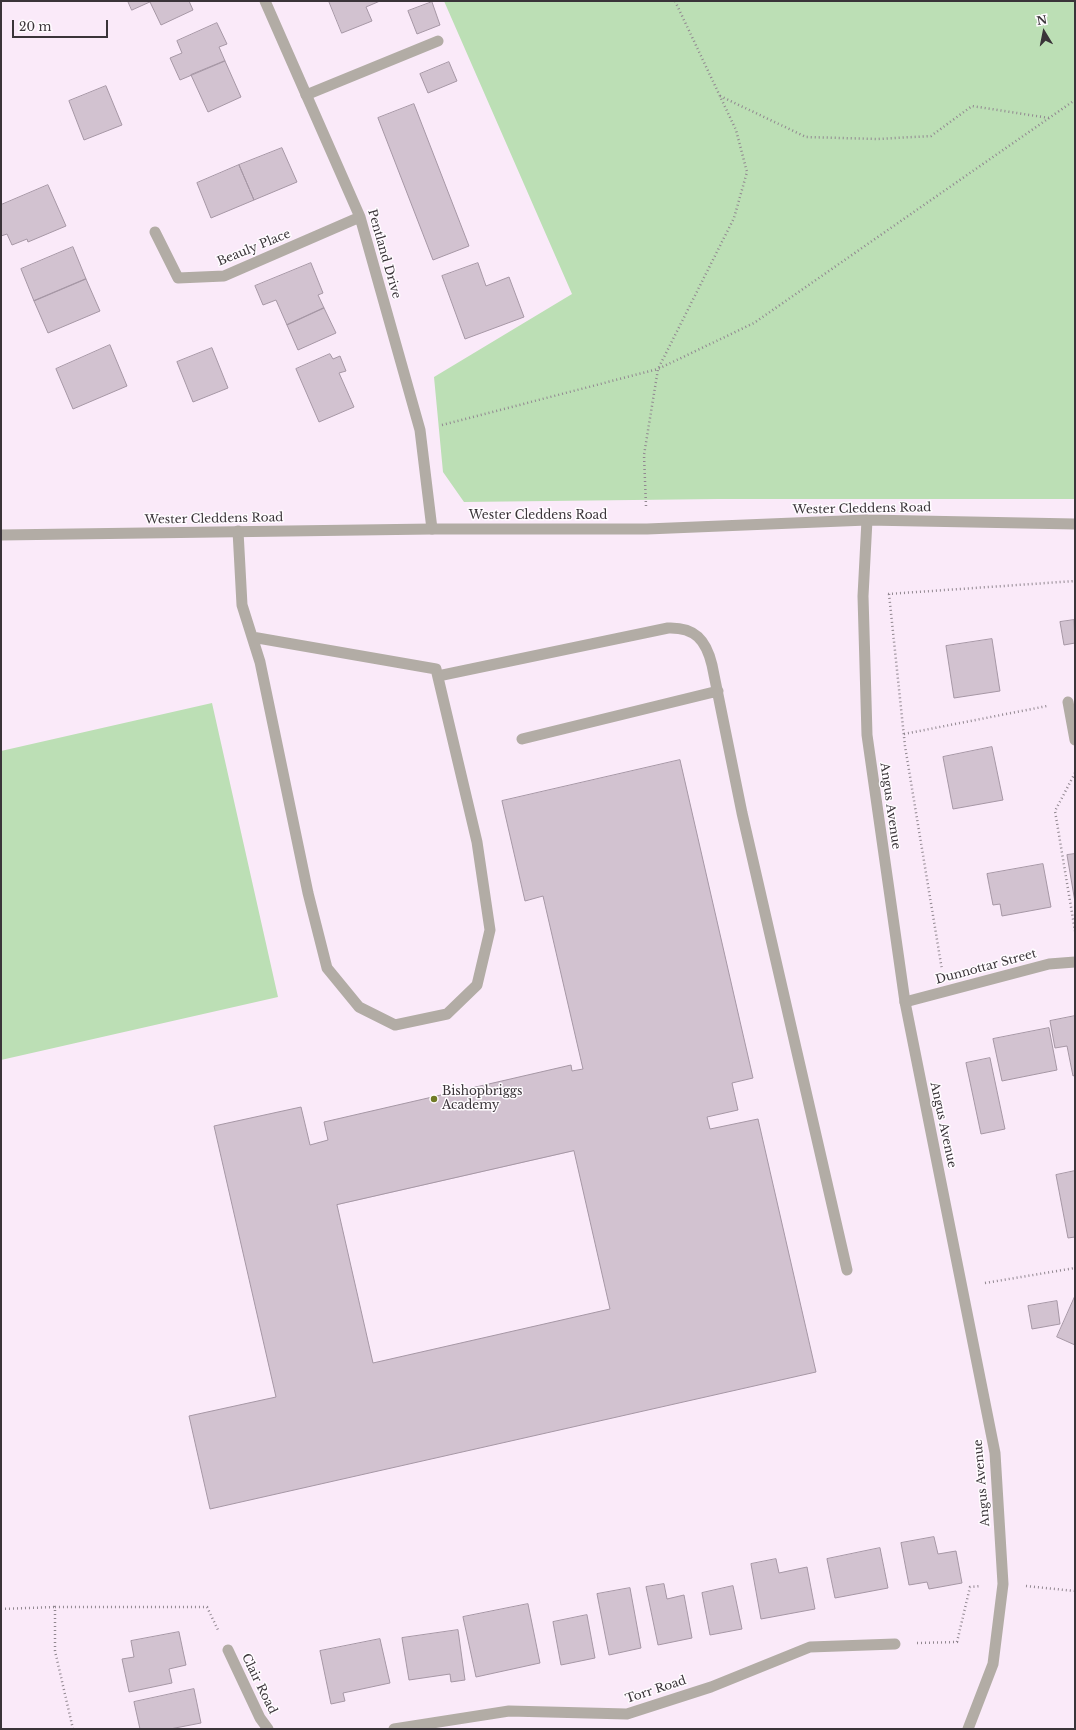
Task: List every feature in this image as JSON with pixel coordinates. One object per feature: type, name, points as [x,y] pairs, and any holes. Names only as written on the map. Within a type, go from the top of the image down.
[{"type":"street","name":"Pentland Drive","points":[[265,1],[360,217],[420,430],[432,529]]},
{"type":"street","points":[[306,95],[438,41]]},
{"type":"street","name":"Beauly Place","points":[[155,232],[178,278],[224,276],[360,217]]},
{"type":"street","name":"Wester Cleddens Road","points":[[1,535],[432,529],[648,529],[867,520],[1075,524]]},
{"type":"street","name":"Angus Avenue","points":[[867,520],[863,596],[867,735],[905,1002],[995,1453],[1003,1584],[993,1664],[968,1729]]},
{"type":"street","points":[[238,531],[242,605],[252,637],[260,662],[308,893],[327,968],[359,1007],[394,1025],[446,1014],[477,985],[490,930],[477,842],[436,669],[252,637]]},
{"type":"street","points":[[438,676],[668,628],[680,627],[691,631],[702,641],[709,654],[718,691],[742,813],[847,1270]]},
{"type":"street","points":[[522,739],[718,691]]},
{"type":"street","points":[[1068,702],[1075,740]]},
{"type":"street","name":"Dunnottar Street","points":[[905,1002],[1049,964],[1075,962]]},
{"type":"street","name":"Torr Road","points":[[394,1729],[509,1711],[627,1714],[711,1687],[810,1647],[895,1644]]},
{"type":"street","name":"Clair Road","points":[[228,1650],[260,1718],[268,1729]]},
{"type":"path","points":[[648,529],[644,455],[658,369],[734,218],[747,172],[736,130],[675,1]]},
{"type":"path","points":[[720,96],[806,137],[877,139],[930,136],[972,106],[1049,118]]},
{"type":"path","points":[[420,430],[658,369],[754,322],[1075,100]]},
{"type":"path","points":[[863,596],[1075,581]]},
{"type":"path","points":[[889,594],[904,734],[946,991]]},
{"type":"path","points":[[904,734],[1068,702]]},
{"type":"path","points":[[1075,773],[1055,811],[1075,931]]},
{"type":"path","points":[[962,1287],[1075,1268]]},
{"type":"path","points":[[895,1644],[957,1642],[970,1587],[1003,1584],[1075,1590]]},
{"type":"path","points":[[55,1607],[55,1651],[73,1729]]},
{"type":"path","points":[[1,1608],[207,1607],[228,1650]]},
{"type":"green space","points":[[444,1],[1075,1],[1075,499],[718,499],[464,502],[443,472],[434,377],[572,294]]},
{"type":"green space","points":[[212,703],[278,997],[1,1060],[1,751]]},
{"type":"building","points":[[128,1],[152,1],[132,10]]},
{"type":"building","points":[[189,1],[193,10],[161,25],[150,2]]},
{"type":"building","points":[[329,1],[380,1],[366,7],[372,21],[342,33]]},
{"type":"building","points":[[432,2],[440,25],[417,34],[408,11]]},
{"type":"building","points":[[217,23],[227,44],[219,47],[225,61],[180,80],[170,58],[182,53],[177,41]]},
{"type":"building","points":[[225,61],[241,97],[208,112],[191,75]]},
{"type":"building","points":[[449,62],[457,81],[428,93],[420,74]]},
{"type":"building","points":[[106,86],[122,125],[84,140],[69,101]]},
{"type":"building","points":[[414,104],[469,246],[433,260],[378,118]]},
{"type":"building","points":[[282,148],[297,182],[254,200],[239,165]]},
{"type":"building","points":[[239,165],[254,200],[211,218],[197,183]]},
{"type":"building","points":[[48,185],[66,226],[28,242],[27,239],[12,245],[7,234],[1,236],[1,205]]},
{"type":"building","points":[[73,247],[86,279],[34,301],[21,269]]},
{"type":"building","points":[[311,263],[323,293],[318,295],[324,308],[287,325],[276,300],[263,305],[255,286]]},
{"type":"building","points":[[478,263],[486,286],[509,277],[524,317],[465,339],[442,276]]},
{"type":"building","points":[[86,279],[100,311],[48,333],[34,301]]},
{"type":"building","points":[[324,308],[336,333],[298,350],[287,325]]},
{"type":"building","points":[[110,345],[127,386],[73,409],[56,369]]},
{"type":"building","points":[[212,348],[228,388],[193,402],[177,362]]},
{"type":"building","points":[[330,354],[333,359],[340,356],[346,371],[339,373],[354,407],[319,422],[296,369]]},
{"type":"building","points":[[1074,620],[1075,643],[1064,645],[1060,622]]},
{"type":"building","points":[[992,639],[1000,691],[954,698],[946,646]]},
{"type":"building","points":[[992,747],[1003,800],[953,809],[943,757]]},
{"type":"building","points":[[680,760],[753,1078],[732,1083],[738,1110],[707,1117],[710,1129],[758,1119],[816,1372],[210,1509],[189,1416],[276,1397],[214,1126],[301,1107],[310,1145],[328,1140],[324,1122],[571,1065],[572,1071],[583,1069],[543,896],[525,901],[502,801]],"holes":[[[574,1151],[610,1309],[373,1363],[337,1205]]]},
{"type":"building","points":[[1075,854],[1075,902],[1067,855]]},
{"type":"building","points":[[1043,864],[1051,907],[1002,916],[1000,904],[993,905],[987,874]]},
{"type":"building","points":[[1075,1016],[1075,1075],[1073,1076],[1067,1046],[1055,1048],[1050,1021]]},
{"type":"building","points":[[1049,1028],[1057,1070],[1002,1081],[993,1039]]},
{"type":"building","points":[[990,1058],[1005,1129],[981,1134],[966,1063]]},
{"type":"building","points":[[1075,1171],[1075,1237],[1068,1238],[1056,1175]]},
{"type":"building","points":[[1075,1296],[1075,1345],[1057,1337]]},
{"type":"building","points":[[1057,1301],[1060,1324],[1032,1329],[1028,1306]]},
{"type":"building","points":[[934,1537],[938,1554],[956,1551],[962,1583],[929,1589],[927,1582],[909,1585],[901,1543]]},
{"type":"building","points":[[880,1548],[888,1588],[835,1598],[827,1559]]},
{"type":"building","points":[[776,1559],[779,1573],[807,1567],[815,1609],[761,1619],[751,1564]]},
{"type":"building","points":[[664,1584],[667,1599],[684,1595],[692,1638],[658,1645],[646,1587]]},
{"type":"building","points":[[733,1586],[742,1629],[710,1635],[702,1593]]},
{"type":"building","points":[[630,1588],[641,1648],[609,1655],[597,1594]]},
{"type":"building","points":[[528,1604],[540,1663],[476,1677],[463,1617]]},
{"type":"building","points":[[587,1615],[595,1658],[561,1665],[553,1622]]},
{"type":"building","points":[[458,1630],[465,1680],[451,1682],[450,1674],[409,1680],[402,1638]]},
{"type":"building","points":[[179,1632],[186,1665],[169,1669],[172,1683],[129,1692],[122,1659],[134,1657],[131,1641]]},
{"type":"building","points":[[380,1639],[390,1683],[343,1693],[345,1701],[331,1704],[320,1651]]},
{"type":"building","points":[[194,1689],[201,1723],[170,1729],[140,1729],[134,1702]]},
{"type":"place","name":"Bishopbriggs Academy","points":[[434,1099]]}]
